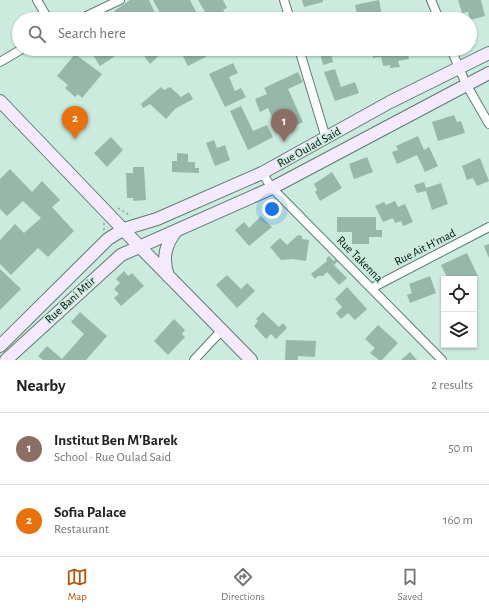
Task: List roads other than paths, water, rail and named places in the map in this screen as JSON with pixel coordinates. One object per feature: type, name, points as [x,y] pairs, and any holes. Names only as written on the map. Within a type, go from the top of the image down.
[{"type":"street","points":[[37,0],[44,12]]},
{"type":"street","points":[[95,12],[120,0]]},
{"type":"street","points":[[284,0],[288,12]]},
{"type":"street","points":[[431,0],[436,12]]},
{"type":"street","name":"Rue Oulad Said","points":[[124,229],[157,219],[262,173],[390,102],[489,53]]},
{"type":"street","points":[[0,62],[12,55]]},
{"type":"street","points":[[301,56],[326,138]]},
{"type":"street","points":[[454,56],[466,84],[489,124]]},
{"type":"street","name":"Rue Oulad Said","points":[[139,246],[176,232],[272,188],[489,73]]},
{"type":"street","points":[[0,101],[251,360]]},
{"type":"street","name":"Rue Takenna","points":[[262,173],[272,188],[442,360]]},
{"type":"street","name":"Rue Ait H'mad","points":[[372,288],[489,227]]},
{"type":"street","name":"Rue Bani Mtir","points":[[0,346],[108,239],[124,229]]},
{"type":"street","points":[[168,276],[165,268],[165,252],[171,238],[176,232]]},
{"type":"street","name":"Rue Bani Mtir","points":[[6,360],[121,255],[139,246]]},
{"type":"street","points":[[194,360],[222,330]]},
{"type":"place","name":"Sofia Palace","points":[[75,139]]},
{"type":"place","name":"Institut Ben M'Barek","points":[[284,142]]}]
